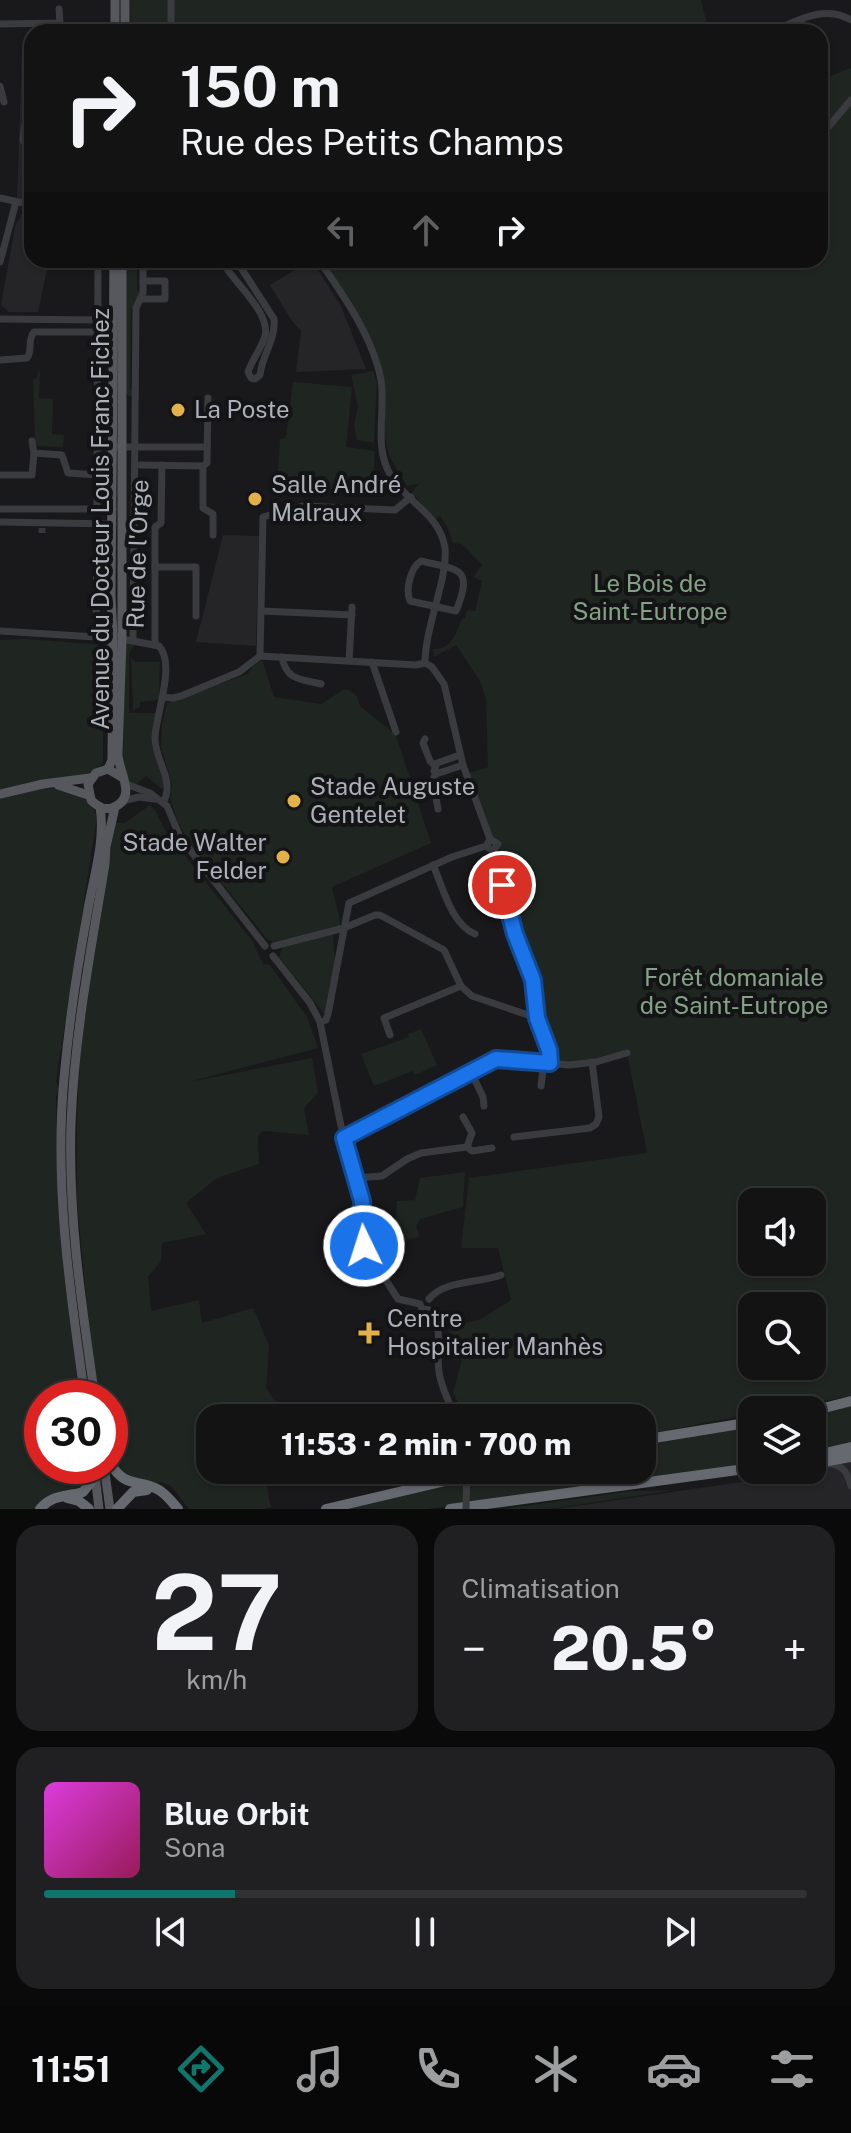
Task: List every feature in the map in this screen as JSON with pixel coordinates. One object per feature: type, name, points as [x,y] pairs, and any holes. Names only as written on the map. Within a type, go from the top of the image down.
[{"type":"highway","points":[[826,1407],[851,1401]]},
{"type":"highway","points":[[656,1438],[738,1424]]},
{"type":"highway","points":[[826,1453],[851,1447]]},
{"type":"highway","points":[[826,1461],[851,1457]]},
{"type":"highway","points":[[450,1509],[738,1470]]},
{"type":"highway","points":[[684,1478],[695,1481],[738,1475]]},
{"type":"highway","points":[[128,1481],[161,1491],[178,1509]]},
{"type":"highway","points":[[42,1509],[48,1500],[57,1496],[83,1492],[87,1484]]},
{"type":"highway","points":[[326,1509],[432,1484]]},
{"type":"highway","points":[[117,1509],[133,1492],[145,1489],[163,1497],[171,1509]]},
{"type":"highway","points":[[42,1509],[66,1498],[79,1501],[89,1509]]},
{"type":"main road","points":[[115,0],[115,24]]},
{"type":"main road","points":[[125,0],[125,24]]},
{"type":"main road","name":"Avenue du Docteur Louis Franc Fichez","points":[[114,268],[118,399]]},
{"type":"main road","name":"Avenue du Docteur Louis Franc Fichez","points":[[108,769],[112,760],[122,268]]},
{"type":"main road","name":"Avenue du Docteur Louis Franc Fichez","points":[[117,515],[122,581],[118,764],[125,781]]},
{"type":"main road","points":[[0,794],[90,778],[108,769],[125,781],[106,847],[74,1073],[71,1193],[77,1273],[92,1380]]},
{"type":"main road","points":[[88,795],[90,778]]},
{"type":"main road","points":[[43,784],[64,785],[88,795],[100,807],[102,818],[72,1000],[62,1125],[65,1243],[83,1380]]},
{"type":"main road","points":[[100,807],[119,804]]},
{"type":"main road","points":[[96,1484],[99,1509]]},
{"type":"main road","points":[[107,1484],[110,1509]]},
{"type":"street","points":[[171,0],[171,24]]},
{"type":"street","points":[[0,24],[60,23],[59,9]]},
{"type":"street","points":[[791,24],[819,13],[835,13],[851,20]]},
{"type":"street","points":[[0,86],[4,102]]},
{"type":"street","points":[[828,127],[851,100]]},
{"type":"street","points":[[0,198],[24,204]]},
{"type":"street","points":[[0,262],[4,230],[16,202]]},
{"type":"street","points":[[97,509],[98,268]]},
{"type":"street","points":[[133,640],[136,308],[143,268]]},
{"type":"street","points":[[227,268],[265,323],[265,336],[246,366],[248,374],[255,379],[260,375],[275,329],[274,319],[241,268]]},
{"type":"street","points":[[324,268],[368,344],[382,388],[383,455],[391,476],[439,528],[445,548],[444,566],[426,639],[425,663]]},
{"type":"street","points":[[143,281],[175,281]]},
{"type":"street","points":[[140,299],[165,299],[165,281]]},
{"type":"street","points":[[0,319],[99,320]]},
{"type":"street","points":[[0,360],[27,358],[30,354],[31,319]]},
{"type":"street","points":[[31,335],[38,332],[98,332]]},
{"type":"street","points":[[208,398],[203,508],[213,514],[213,535]]},
{"type":"street","points":[[97,399],[137,399]]},
{"type":"street","points":[[0,475],[32,475],[32,441]]},
{"type":"street","points":[[97,447],[207,447]]},
{"type":"street","points":[[34,453],[62,455],[68,473],[98,475]]},
{"type":"street","points":[[140,465],[203,466]]},
{"type":"street","name":"Rue de l'Orge","points":[[162,465],[161,523],[155,527],[159,647],[165,662],[163,697],[155,737],[169,784],[162,802]]},
{"type":"street","points":[[260,656],[263,517],[303,506],[391,511],[411,497]]},
{"type":"street","points":[[0,509],[97,509],[117,515]]},
{"type":"street","points":[[72,522],[68,516],[73,509]]},
{"type":"street","points":[[0,522],[97,523],[117,515]]},
{"type":"street","points":[[96,637],[97,523]]},
{"type":"street","points":[[136,526],[155,527]]},
{"type":"street","points":[[421,561],[444,566],[459,570],[463,576],[458,609],[453,612],[410,601],[414,567],[421,561]]},
{"type":"street","points":[[155,567],[196,567],[196,616]]},
{"type":"street","points":[[262,611],[352,611],[349,661]]},
{"type":"street","points":[[0,631],[106,638],[110,643],[113,686]]},
{"type":"street","points":[[122,639],[159,647]]},
{"type":"street","points":[[163,697],[173,698],[218,681],[239,672],[260,656],[425,663],[432,667],[444,684],[463,765],[515,934],[533,980],[537,1018],[549,1050],[541,1086]]},
{"type":"street","points":[[282,657],[282,663],[293,678],[321,684]]},
{"type":"street","points":[[372,662],[396,732]]},
{"type":"street","points":[[425,739],[423,743],[435,769],[433,780],[438,809]]},
{"type":"street","points":[[435,769],[460,755]]},
{"type":"street","points":[[435,769],[463,765]]},
{"type":"street","points":[[125,781],[162,802],[180,837],[275,952],[273,956],[310,1003],[320,1022],[344,1138],[362,1201],[366,1251],[398,1299],[420,1304]]},
{"type":"street","points":[[119,804],[139,797],[162,802]]},
{"type":"street","points":[[320,1022],[326,1020],[328,1014],[351,900],[490,845]]},
{"type":"street","points":[[433,865],[462,926],[475,934]]},
{"type":"street","points":[[269,946],[344,928],[380,915],[444,950],[461,986],[480,1000],[537,1018]]},
{"type":"street","points":[[390,1035],[384,1018],[461,986]]},
{"type":"street","points":[[344,1138],[496,1059],[569,1065],[627,1053]]},
{"type":"street","points":[[514,1137],[590,1128],[596,1124],[599,1117],[592,1062]]},
{"type":"street","points":[[471,1072],[484,1106]]},
{"type":"street","points":[[463,1117],[472,1133],[467,1147]]},
{"type":"street","points":[[355,1178],[382,1176],[421,1153],[467,1147],[472,1151],[492,1148]]},
{"type":"street","points":[[420,1304],[435,1292],[501,1275]]},
{"type":"street","points":[[429,1299],[432,1305],[429,1310]]},
{"type":"street","points":[[420,1304],[422,1309],[429,1310]]},
{"type":"street","points":[[429,1310],[438,1325],[438,1367],[450,1404]]},
{"type":"street","points":[[826,1464],[841,1467],[851,1486]]},
{"type":"street","points":[[466,1509],[467,1484]]},
{"type":"shaded area","points":[[22,47],[24,47],[24,200],[17,199]]},
{"type":"shaded area","points":[[22,213],[24,268],[47,268],[38,312],[9,312],[1,305],[15,227]]},
{"type":"shaded area","points":[[292,268],[317,268],[340,304],[366,369],[296,372],[301,331],[270,285],[293,271]]},
{"type":"shaded area","points":[[223,535],[259,536],[256,646],[196,642]]},
{"type":"shaded area","points":[[851,1461],[851,1509],[555,1509],[738,1483],[826,1484],[826,1466]]},
{"type":"green space","points":[[130,0],[701,0],[707,24],[131,24]]},
{"type":"green space","points":[[851,68],[851,1396],[826,1401],[826,1396],[738,1396],[738,1417],[656,1432],[656,1404],[459,1404],[453,1392],[462,1359],[454,1360],[446,1333],[456,1330],[461,1324],[481,1319],[511,1300],[498,1248],[461,1248],[469,1178],[647,1153],[627,1053],[596,1062],[550,1063],[493,839],[465,774],[488,767],[486,699],[480,681],[456,645],[434,657],[433,649],[449,644],[467,610],[475,611],[482,581],[473,577],[482,565],[462,544],[453,543],[440,516],[436,519],[412,493],[418,484],[407,486],[390,458],[385,438],[385,387],[380,367],[327,268],[828,268],[828,77]]},
{"type":"green space","points":[[126,268],[137,268],[137,290],[140,291],[135,308],[131,309],[130,389],[134,389],[134,395],[130,397],[126,393]]},
{"type":"green space","points":[[38,371],[39,398],[53,399],[52,434],[64,435],[63,447],[37,446],[35,441],[33,379],[37,378]]},
{"type":"green space","points":[[373,371],[377,382],[374,443],[357,440],[354,426],[358,406],[351,375]]},
{"type":"green space","points":[[293,382],[352,387],[346,447],[375,451],[373,479],[339,478],[338,494],[277,488],[280,439],[286,438]]},
{"type":"green space","points":[[0,640],[103,645],[103,763],[88,775],[44,788],[76,794],[89,803],[97,817],[56,1081],[59,1089],[56,1097],[57,1135],[64,1248],[78,1380],[24,1380],[24,1484],[90,1484],[88,1488],[40,1509],[0,1509]]},
{"type":"green space","points":[[127,641],[134,645],[129,654],[129,713],[156,713],[152,747],[165,785],[162,789],[146,776],[135,785],[130,783],[123,769]]},
{"type":"green space","points":[[131,657],[135,662],[160,662],[159,700],[140,702],[140,707],[133,710]]},
{"type":"green space","name":"Stade Auguste Gentelet","points":[[262,660],[274,697],[321,704],[343,690],[349,690],[357,696],[360,706],[396,735],[431,843],[332,887],[341,926],[273,942],[267,939],[188,841],[170,798],[172,784],[161,747],[167,703],[248,674]]},
{"type":"green space","points":[[150,805],[155,810],[165,830],[253,942],[263,964],[270,965],[307,1017],[318,1048],[189,1082],[312,1058],[318,1093],[304,1108],[309,1135],[262,1131],[258,1136],[259,1164],[217,1178],[186,1203],[206,1234],[162,1243],[161,1261],[148,1277],[151,1311],[199,1300],[202,1323],[253,1308],[269,1345],[266,1388],[274,1400],[284,1404],[196,1404],[196,1484],[266,1484],[271,1507],[265,1509],[189,1509],[171,1486],[160,1482],[154,1487],[136,1484],[128,1478],[128,1380],[94,1380],[77,1202],[77,1114],[81,1042],[115,823],[125,823]]},
{"type":"green space","points":[[333,934],[335,962],[326,1016],[279,957],[283,946]]},
{"type":"green space","points":[[421,1029],[437,1065],[415,1075],[413,1071],[374,1086],[361,1054],[409,1037],[408,1034]]},
{"type":"green space","points":[[465,1172],[463,1207],[420,1219],[416,1226],[420,1237],[394,1242],[397,1201],[415,1200],[420,1178]]},
{"type":"green space","points":[[851,1404],[851,1443],[826,1449],[826,1410]]},
{"type":"green space","points":[[738,1427],[738,1466],[656,1477],[656,1441]]},
{"type":"green space","points":[[447,1484],[608,1484],[428,1509],[341,1509]]},
{"type":"green space","points":[[675,1490],[550,1509],[503,1509],[631,1491]]},
{"type":"tunnel","points":[[42,528],[42,533]]},
{"type":"place","name":"La Poste","points":[[178,410]]},
{"type":"place","name":"Salle André Malraux","points":[[255,499]]},
{"type":"place","name":"Stade Auguste Gentelet","points":[[294,801]]},
{"type":"place","name":"Stade Walter Felder","points":[[283,857]]},
{"type":"place","name":"Centre Hospitalier Manhès","points":[[369,1333]]},
{"type":"route","points":[[364,1246],[362,1201],[344,1138],[496,1059],[550,1063],[549,1050],[537,1018],[533,980],[515,934],[502,885]]},
{"type":"park label","name":"Le Bois de Saint-Eutrope","points":[[650,598]]},
{"type":"park label","name":"Forêt domaniale de Saint-Eutrope","points":[[734,992]]}]
